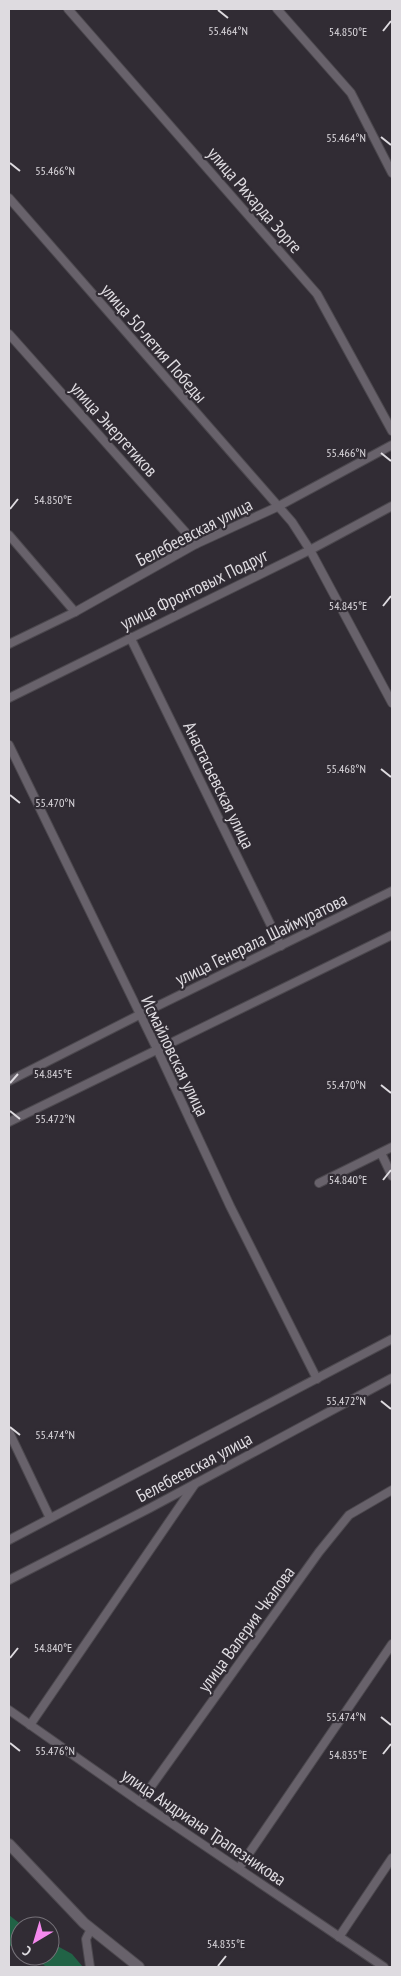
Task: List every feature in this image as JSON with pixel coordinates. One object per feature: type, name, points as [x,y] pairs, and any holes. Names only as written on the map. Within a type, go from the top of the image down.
[{"type":"street","name":"улица Рихарда Зорге","points":[[68,9],[317,294],[392,430]]},
{"type":"street","points":[[276,9],[351,93],[392,172]]},
{"type":"street","name":"улица 50-летия Победы","points":[[9,198],[292,522],[310,550],[392,703]]},
{"type":"street","name":"улица Энергетиков","points":[[9,334],[196,544]]},
{"type":"street","name":"Белебеевская улица","points":[[9,644],[76,612],[196,544],[277,507],[392,446]]},
{"type":"street","name":"улица Фронтовых Подруг","points":[[9,698],[310,550],[392,506]]},
{"type":"street","points":[[9,535],[76,612]]},
{"type":"street","name":"Анастасьевская улица","points":[[130,637],[280,946]]},
{"type":"street","name":"Исмайловская улица","points":[[9,745],[157,1049],[230,1206],[317,1379]]},
{"type":"street","name":"улица Генерала Шаймуратова","points":[[9,1081],[392,891]]},
{"type":"street","points":[[9,1122],[392,935]]},
{"type":"street","points":[[319,1183],[392,1147]]},
{"type":"street","points":[[381,1153],[392,1176]]},
{"type":"street","name":"Белебеевская улица","points":[[9,1540],[392,1340]]},
{"type":"street","name":"Белебеевская улица","points":[[9,1580],[392,1378]]},
{"type":"street","points":[[9,1432],[50,1518]]},
{"type":"street","points":[[30,1725],[196,1483]]},
{"type":"street","name":"улица Валерия Чкалова","points":[[140,1802],[319,1552],[349,1515],[392,1490]]},
{"type":"street","points":[[239,1868],[392,1644]]},
{"type":"street","name":"улица Андриана Трапезникова","points":[[9,1710],[140,1802],[384,1967]]},
{"type":"street","points":[[9,1844],[91,1929],[139,1967]]},
{"type":"street","points":[[339,1938],[392,1858]]},
{"type":"street","points":[[90,1967],[86,1939],[91,1929]]},
{"type":"green space","points":[[9,1915],[10,1916],[9,1945]]},
{"type":"green space","points":[[60,1947],[72,1954],[83,1967],[45,1966],[60,1966]]}]
